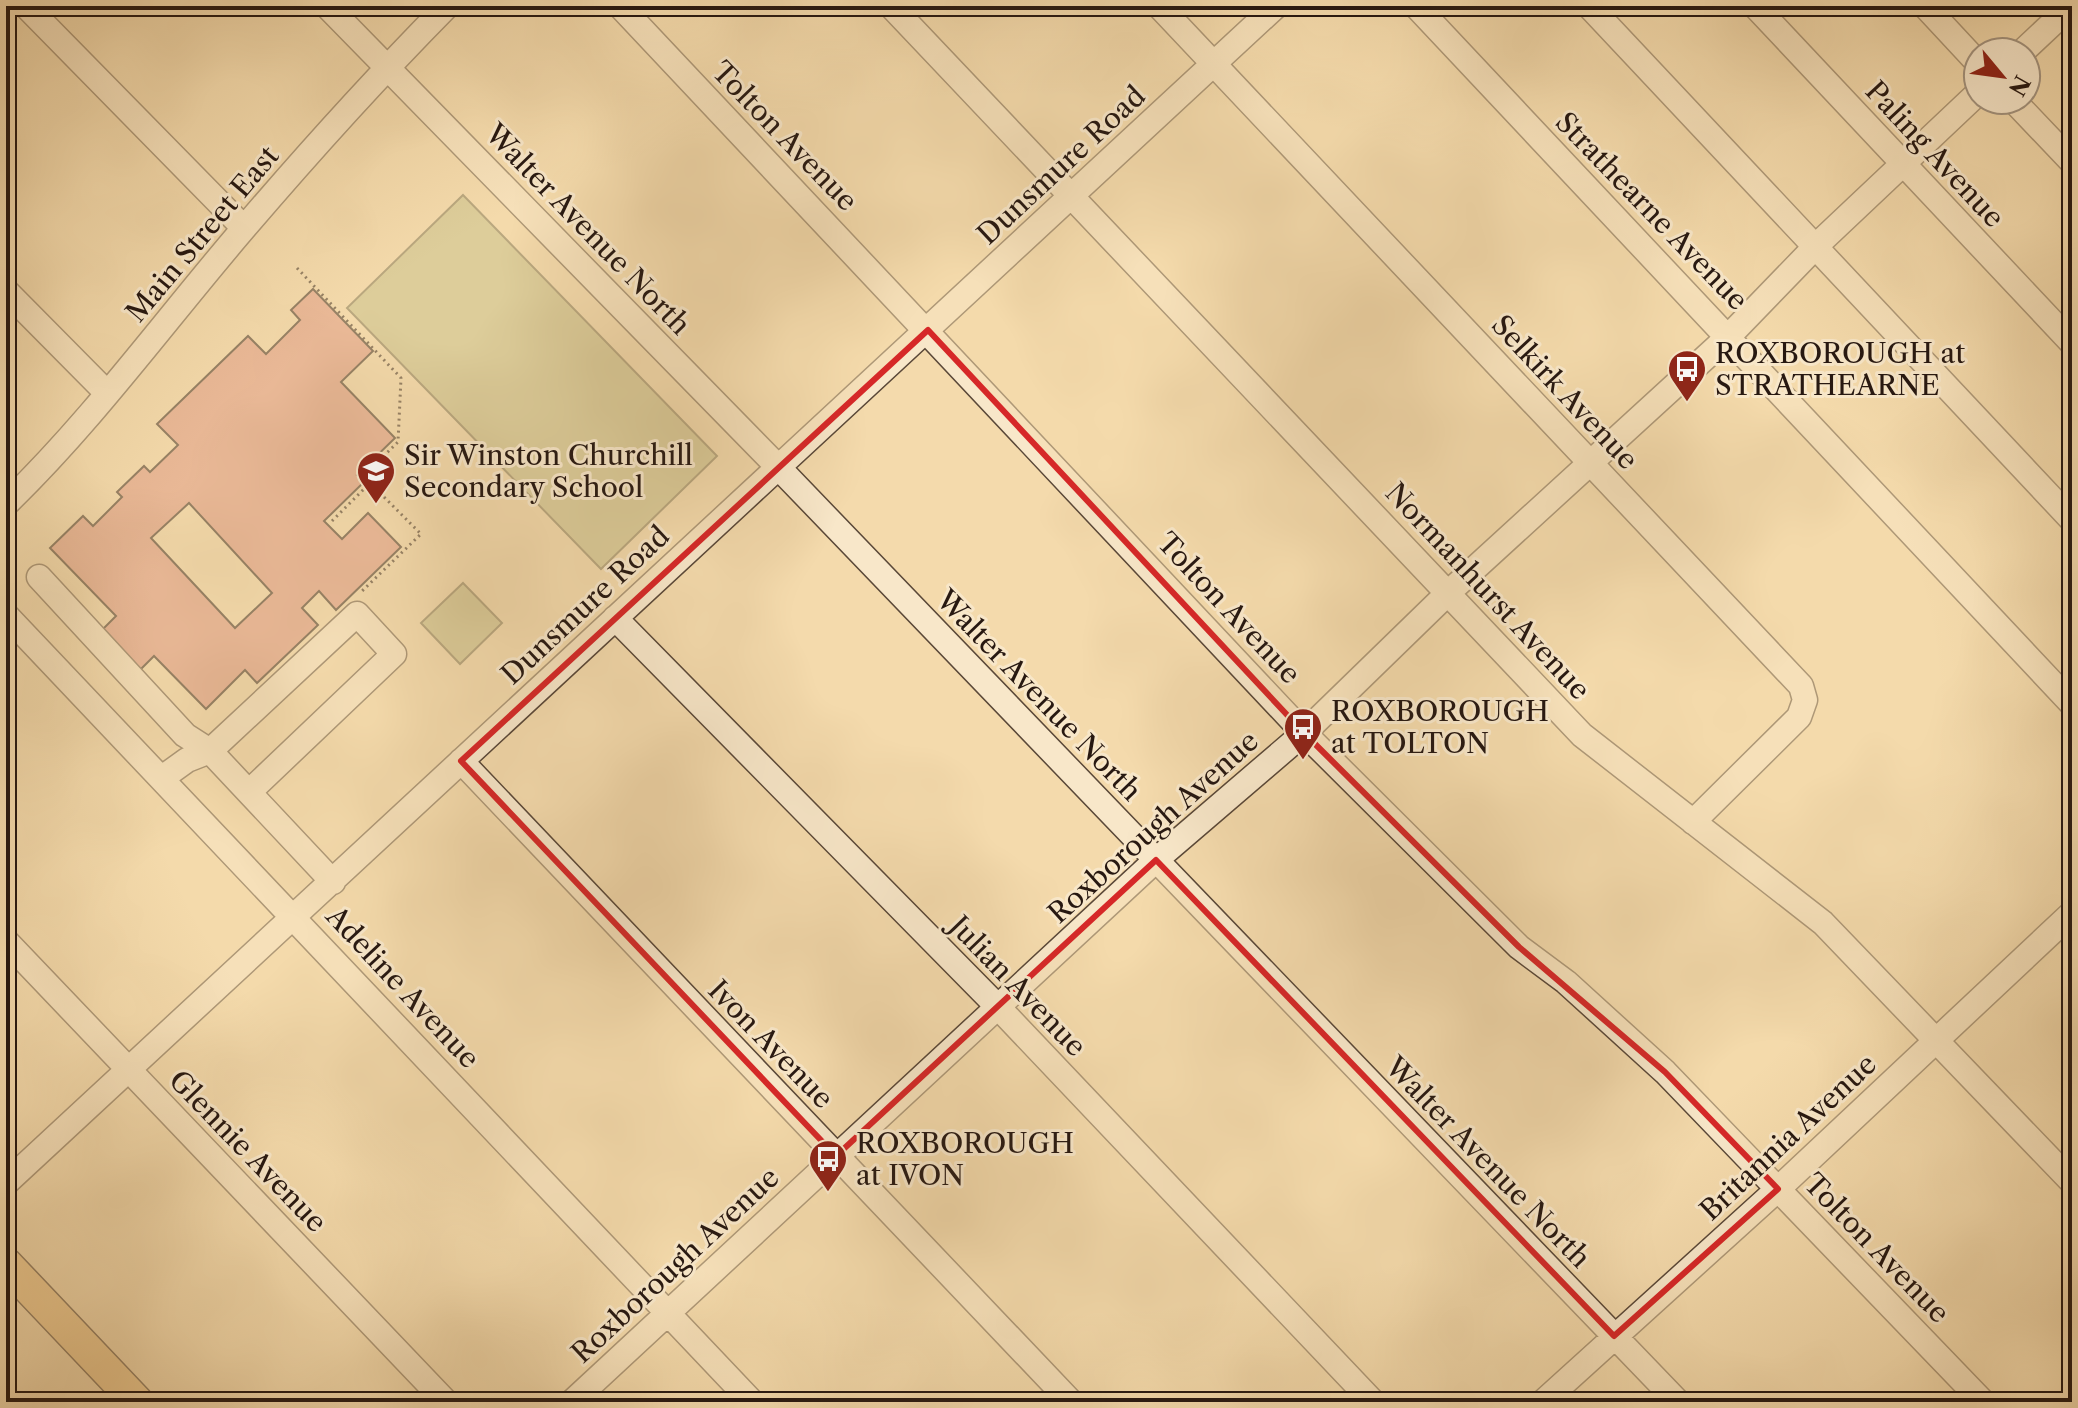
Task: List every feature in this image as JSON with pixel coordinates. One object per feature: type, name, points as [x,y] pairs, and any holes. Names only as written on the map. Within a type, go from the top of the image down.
[{"type":"main road","points":[[6,1264],[137,1402]]},
{"type":"street","points":[[26,6],[244,228]]},
{"type":"street","name":"Walter Avenue North","points":[[327,6],[779,468],[1678,1402]]},
{"type":"street","name":"Main Street East","points":[[6,504],[106,392],[244,228],[387,67],[447,6]]},
{"type":"street","name":"Tolton Avenue","points":[[620,6],[1304,733],[1519,947],[1566,982],[1665,1072],[1983,1402]]},
{"type":"street","name":"Normanhurst Avenue","points":[[891,6],[1582,735],[1823,923],[2072,1182]]},
{"type":"street","name":"Selkirk Avenue","points":[[1159,6],[1804,693],[1804,708],[1799,717],[1693,822]]},
{"type":"street","name":"Dunsmure Road","points":[[6,1183],[1276,6]]},
{"type":"street","name":"Strathearne Avenue","points":[[1416,6],[2072,704]]},
{"type":"street","points":[[1589,6],[1817,245],[2072,520]]},
{"type":"street","name":"Paling Avenue","points":[[1755,6],[2072,343]]},
{"type":"street","points":[[1925,6],[1962,46]]},
{"type":"street","points":[[2039,36],[2071,6]]},
{"type":"street","name":"Roxborough Avenue","points":[[572,1402],[1156,860],[1304,733],[1449,592],[1729,336],[1817,245],[1962,109]]},
{"type":"street","points":[[2028,116],[2072,162]]},
{"type":"street","points":[[6,291],[106,392]]},
{"type":"street","points":[[39,577],[185,735],[210,751],[333,882]]},
{"type":"street","points":[[162,778],[187,760],[210,751],[357,614],[394,654],[249,792]]},
{"type":"street","name":"Adeline Avenue","points":[[6,615],[296,917],[752,1402]]},
{"type":"street","name":"Julian Avenue","points":[[615,618],[998,1007],[1373,1402]]},
{"type":"street","name":"Ivon Avenue","points":[[461,761],[1071,1402]]},
{"type":"street","name":"Britannia Avenue","points":[[1543,1402],[1778,1189],[2072,913]]},
{"type":"street","name":"Glennie Avenue","points":[[6,941],[446,1402]]},
{"type":"path","points":[[297,268],[401,378],[398,442],[363,476],[421,534],[351,601]]},
{"type":"path","points":[[332,521],[370,483]]},
{"type":"highlighted area","points":[[928,330],[1304,733],[1519,947],[1665,1072],[1778,1189],[1614,1336],[1156,860],[836,1156],[461,761]]},
{"type":"shaded area","points":[[463,195],[717,456],[601,569],[347,308]]},
{"type":"shaded area","points":[[463,583],[502,623],[460,664],[421,623]]},
{"type":"building","points":[[313,289],[373,351],[341,382],[395,438],[357,475],[364,482],[324,521],[342,539],[368,513],[401,547],[336,610],[319,591],[302,608],[318,625],[257,683],[245,670],[206,709],[154,656],[136,674],[98,634],[116,616],[50,548],[83,516],[93,526],[122,497],[117,492],[144,466],[150,472],[178,445],[157,424],[248,336],[266,354],[300,320],[291,310]],"holes":[[[189,503],[272,593],[235,628],[151,538]]]},
{"type":"place","name":"ROXBOROUGH at STRATHEARNE","points":[[1687,403]]},
{"type":"place","name":"Sir Winston Churchill Secondary School","points":[[376,505]]},
{"type":"place","name":"ROXBOROUGH at TOLTON","points":[[1303,761]]},
{"type":"place","name":"ROXBOROUGH at IVON","points":[[828,1193]]}]
